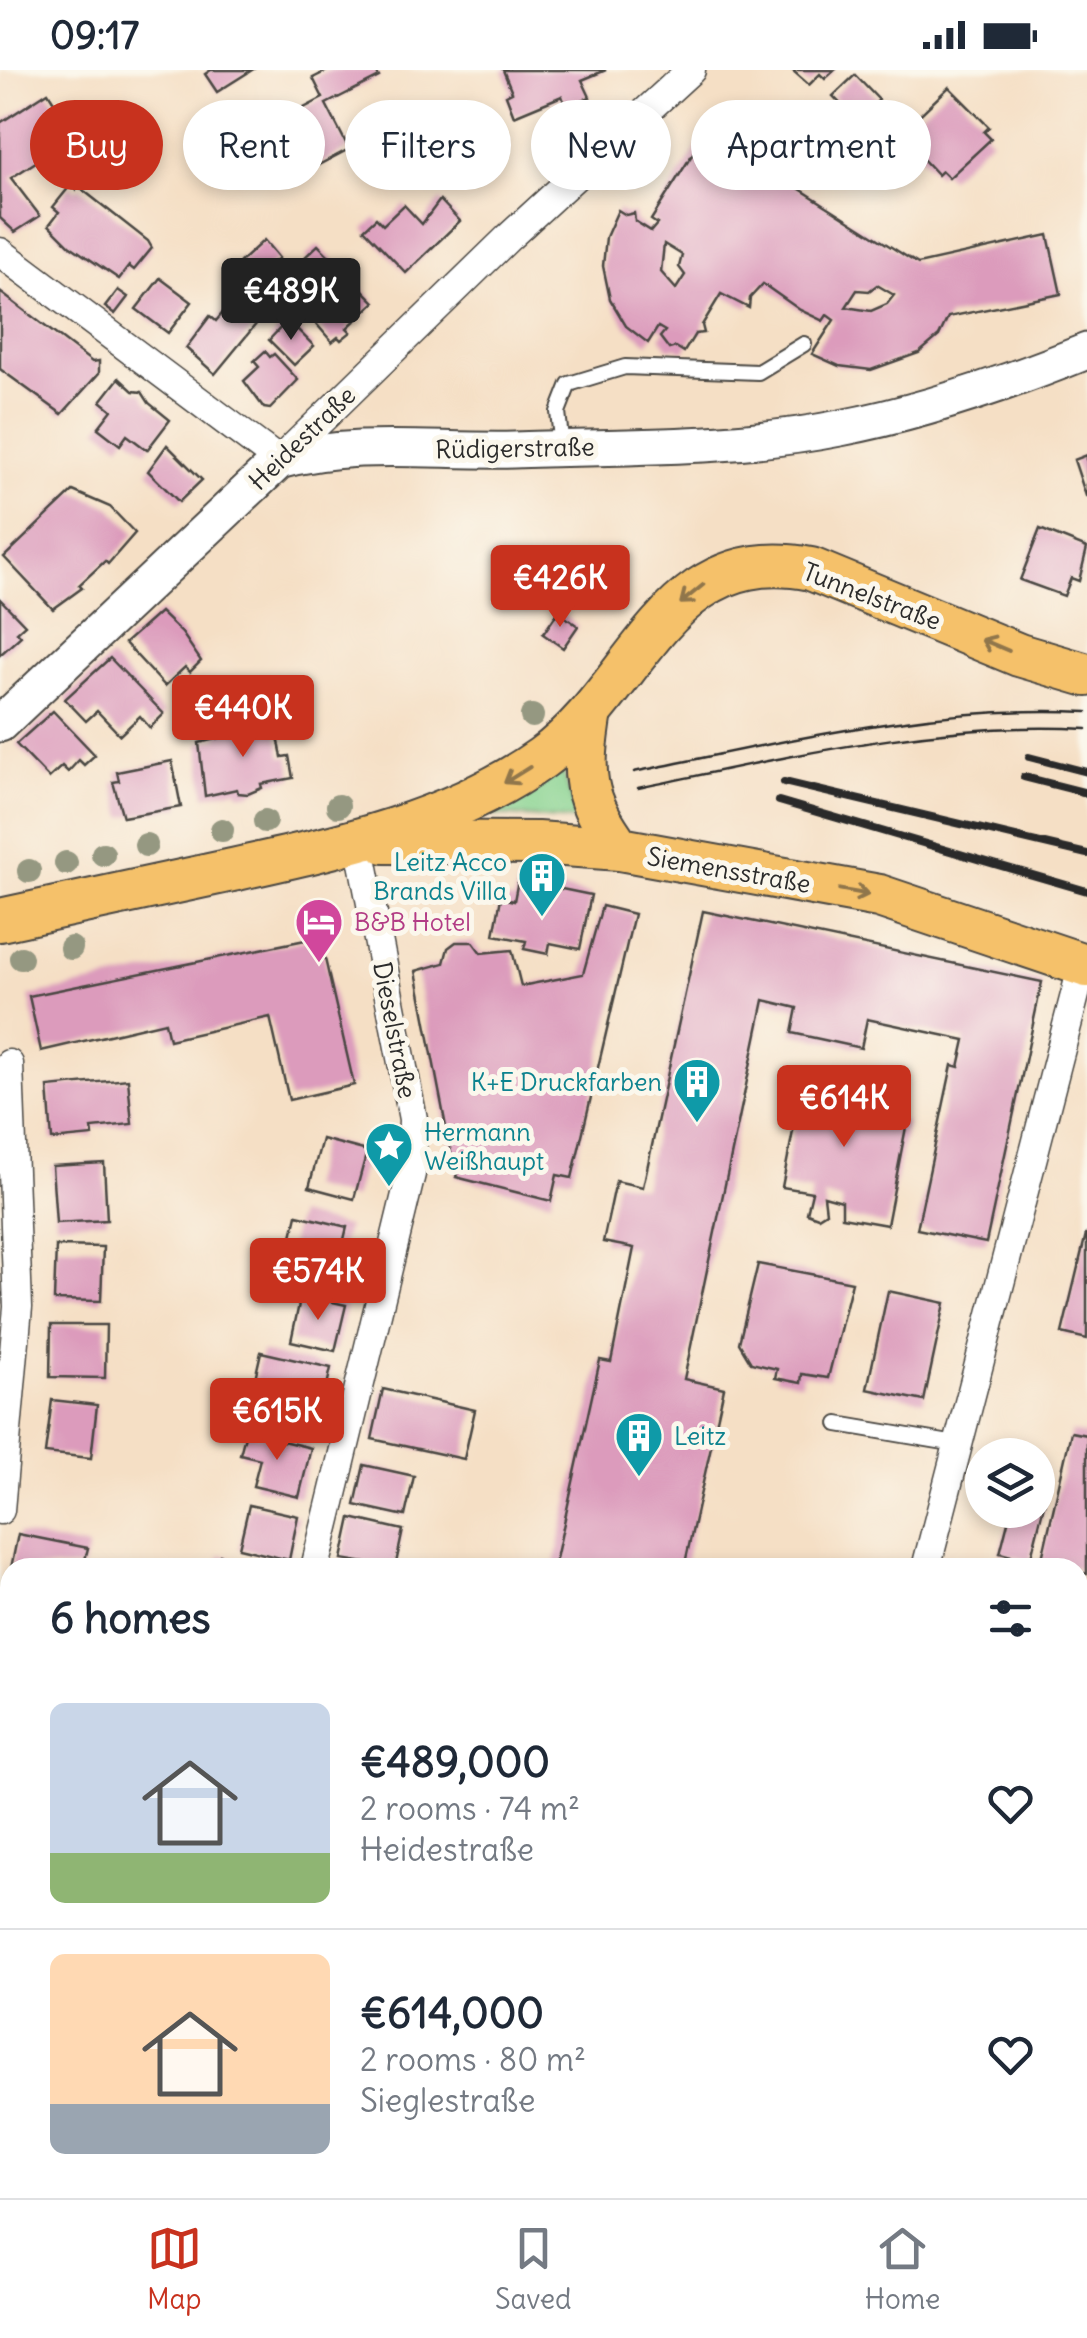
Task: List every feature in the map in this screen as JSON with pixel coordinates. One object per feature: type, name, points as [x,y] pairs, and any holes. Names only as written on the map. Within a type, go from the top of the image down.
[{"type":"main road","name":"Tunnelstraße","points":[[591,712],[689,593],[736,570],[770,564],[810,569],[1020,655],[1087,675]]},
{"type":"main road","name":"Siemensstraße","points":[[0,920],[359,842],[498,786],[548,754],[591,712]]},
{"type":"main road","points":[[591,712],[585,787],[594,814],[620,849]]},
{"type":"main road","name":"Siemensstraße","points":[[359,842],[538,843],[620,849],[879,896],[1085,965]]},
{"type":"street","name":"Heidestraße","points":[[0,724],[279,461],[509,236],[692,70]]},
{"type":"street","points":[[0,252],[279,461]]},
{"type":"street","name":"Rüdigerstraße","points":[[279,461],[327,450],[562,448],[837,429],[968,394],[1087,351]]},
{"type":"street","name":"Dieselstraße","points":[[317,1558],[411,1174],[413,1120],[359,842]]},
{"type":"street","points":[[928,1558],[1085,965]]},
{"type":"street","points":[[0,1510],[18,1307],[9,1064]]},
{"type":"lane","points":[[562,448],[558,412],[569,384],[625,367],[758,372],[804,344]]},
{"type":"lane","points":[[838,1424],[956,1444]]},
{"type":"green space","points":[[560,761],[578,820],[475,814]]},
{"type":"building","points":[[211,70],[252,70],[217,92],[205,74]]},
{"type":"building","points":[[329,70],[375,70],[379,77],[326,104],[345,141],[345,151],[325,162],[325,100],[319,100],[323,98],[313,78]]},
{"type":"building","points":[[503,70],[606,70],[582,80],[590,97],[531,100],[531,109],[514,116],[506,95],[512,92]]},
{"type":"building","points":[[792,70],[835,70],[825,79],[820,74],[809,85]]},
{"type":"building","points":[[855,75],[879,100],[837,100],[833,96]]},
{"type":"building","points":[[949,87],[989,127],[984,132],[991,139],[949,178],[931,168],[931,104]]},
{"type":"building","points":[[48,92],[53,100],[36,100]]},
{"type":"building","points":[[30,104],[30,166],[11,178],[40,216],[15,232],[0,218],[0,123]]},
{"type":"building","points":[[691,156],[691,190],[802,190],[918,264],[1048,235],[1061,294],[948,317],[939,336],[919,353],[871,370],[839,366],[812,354],[834,320],[827,315],[823,321],[800,310],[763,284],[750,298],[749,308],[721,294],[702,325],[704,333],[695,334],[684,352],[676,347],[669,349],[660,337],[665,331],[658,327],[648,343],[626,326],[610,299],[603,266],[606,237],[618,210],[626,215],[634,213],[635,221],[651,231],[657,224],[651,220]],"holes":[[[664,244],[682,255],[679,267],[685,275],[676,289],[661,272]],[[877,285],[894,295],[887,304],[871,311],[846,307],[857,290],[869,291]]]},
{"type":"building","points":[[67,190],[83,190],[152,248],[134,270],[129,266],[119,279],[69,245],[49,225],[59,212],[53,207]]},
{"type":"building","points":[[440,200],[460,221],[406,273],[364,229],[376,218],[383,225],[404,205],[422,224]]},
{"type":"building","points":[[264,240],[279,258],[255,279],[240,262]]},
{"type":"building","points":[[318,245],[375,302],[347,328],[351,332],[332,342],[282,284],[312,265],[305,257]]},
{"type":"building","points":[[160,278],[192,302],[168,333],[136,309]]},
{"type":"building","points":[[118,290],[128,297],[115,314],[105,307]]},
{"type":"building","points":[[0,292],[92,362],[99,361],[99,373],[62,414],[0,369]]},
{"type":"building","points":[[230,304],[257,323],[215,374],[186,348],[210,316],[216,321]]},
{"type":"building","points":[[288,320],[314,346],[294,365],[269,340]]},
{"type":"building","points":[[265,351],[270,357],[274,354],[298,380],[270,409],[264,408],[244,381],[259,367],[254,361]]},
{"type":"building","points":[[119,378],[133,391],[142,392],[170,420],[147,450],[127,435],[120,445],[98,428],[112,410],[101,401]]},
{"type":"building","points":[[167,445],[202,480],[179,502],[148,471]]},
{"type":"building","points":[[1087,455],[1087,496],[1086,496],[1074,460]]},
{"type":"building","points":[[73,491],[110,507],[135,533],[108,564],[105,561],[79,585],[82,588],[53,609],[4,557]]},
{"type":"building","points":[[1040,529],[1087,548],[1079,581],[1071,578],[1064,596],[1020,580]]},
{"type":"building","points":[[0,599],[25,625],[17,632],[21,636],[0,655]]},
{"type":"building","points":[[160,612],[182,633],[201,661],[190,672],[185,667],[165,686],[125,643]]},
{"type":"building","points":[[558,612],[578,626],[563,648],[543,634]]},
{"type":"building","points":[[110,658],[164,714],[150,728],[140,716],[120,735],[97,711],[86,721],[65,699]]},
{"type":"building","points":[[53,711],[95,755],[84,765],[79,760],[68,772],[62,766],[49,778],[16,744]]},
{"type":"building","points":[[255,723],[257,730],[276,726],[282,757],[289,756],[293,778],[261,784],[262,788],[248,794],[238,793],[237,789],[205,796],[199,743],[219,738],[217,731]]},
{"type":"building","points":[[172,761],[181,807],[123,817],[113,782],[119,781],[117,772]]},
{"type":"building","name":"Leitz Acco Brands Villa","points":[[518,880],[591,895],[580,949],[550,943],[548,954],[524,949],[526,941],[494,935],[501,898],[514,901]]},
{"type":"building","points":[[602,906],[634,914],[572,1178],[557,1175],[551,1201],[456,1177],[461,1160],[452,1158],[416,971],[444,963],[448,948],[456,942],[473,942],[481,953],[512,950],[521,986],[583,974]]},
{"type":"building","name":"K+E Druckfarben","points":[[703,911],[1042,982],[986,1243],[917,1229],[952,1065],[959,1067],[965,1040],[867,1019],[861,1048],[792,1033],[797,1008],[764,1000],[684,1379],[724,1388],[686,1558],[556,1558],[600,1360],[611,1362],[634,1248],[603,1242],[616,1181],[643,1187]]},
{"type":"building","points":[[320,937],[354,1085],[289,1100],[270,1017],[169,1040],[165,1022],[41,1051],[29,996]]},
{"type":"building","points":[[804,1076],[877,1087],[874,1116],[907,1122],[887,1225],[842,1217],[842,1201],[824,1196],[826,1212],[818,1217],[807,1213],[812,1192],[782,1187]]},
{"type":"building","points":[[128,1079],[132,1124],[92,1128],[93,1136],[52,1140],[48,1087]]},
{"type":"building","points":[[322,1139],[367,1151],[354,1199],[309,1187]]},
{"type":"building","points":[[104,1163],[107,1220],[56,1223],[52,1166]]},
{"type":"building","points":[[297,1215],[347,1227],[332,1290],[282,1279]]},
{"type":"building","points":[[1087,1234],[1087,1339],[1062,1333]]},
{"type":"building","points":[[56,1246],[103,1247],[101,1301],[54,1300]]},
{"type":"building","points":[[758,1264],[852,1282],[828,1378],[802,1374],[801,1383],[775,1378],[777,1369],[751,1363],[739,1343]]},
{"type":"building","points":[[888,1291],[945,1303],[924,1401],[867,1389]]},
{"type":"building","points":[[301,1295],[346,1305],[335,1351],[291,1341]]},
{"type":"building","points":[[51,1325],[106,1325],[105,1378],[50,1377]]},
{"type":"building","points":[[261,1352],[331,1368],[316,1434],[246,1418]]},
{"type":"building","points":[[383,1389],[475,1410],[464,1459],[372,1439]]},
{"type":"building","points":[[52,1400],[97,1405],[91,1458],[45,1453]]},
{"type":"building","points":[[246,1432],[311,1448],[299,1497],[253,1486],[260,1459],[240,1454]]},
{"type":"building","points":[[1071,1432],[1087,1435],[1087,1558],[1042,1558],[1049,1528],[1055,1528],[1055,1502]]},
{"type":"building","points":[[364,1465],[414,1476],[405,1516],[355,1505]]},
{"type":"building","points":[[249,1505],[298,1516],[289,1558],[239,1548]]},
{"type":"building","points":[[351,1518],[403,1530],[397,1558],[342,1558]]},
{"type":"building","points":[[1006,1528],[1038,1528],[1031,1558],[1000,1553]]},
{"type":"building","points":[[18,1534],[88,1548],[86,1558],[13,1558]]},
{"type":"tram line","points":[[634,772],[916,720],[1030,711],[1087,712]]},
{"type":"tram line","points":[[638,788],[918,736],[974,730],[1087,729]]},
{"type":"railway","points":[[1029,757],[1087,772]]},
{"type":"railway","points":[[1024,777],[1087,793]]},
{"type":"railway","points":[[784,782],[1087,854]]},
{"type":"railway","points":[[779,801],[1087,891]]},
{"type":"place","name":"Leitz Acco Brands Villa","points":[[542,918]]},
{"type":"place","name":"B&B Hotel","points":[[319,964]]},
{"type":"place","name":"K+E Druckfarben","points":[[697,1124]]},
{"type":"place","name":"Hermann Weißhaupt","points":[[389,1188]]},
{"type":"place","name":"Leitz","points":[[639,1478]]}]
